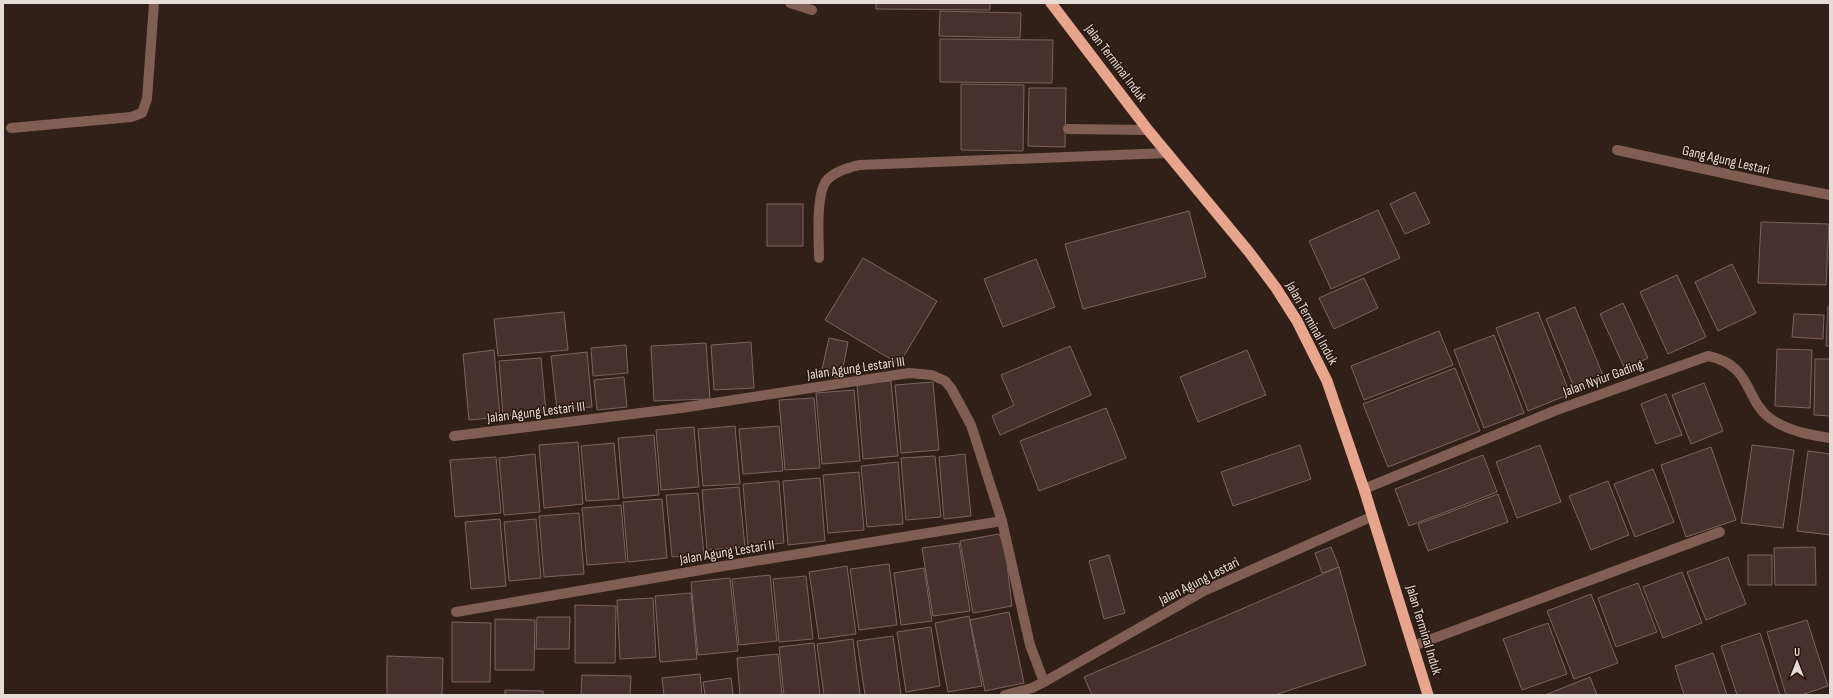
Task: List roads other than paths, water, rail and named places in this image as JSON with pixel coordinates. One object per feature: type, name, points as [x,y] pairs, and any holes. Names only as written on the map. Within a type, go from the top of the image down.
[{"type":"highway","name":"Jalan Terminal Induk","points":[[1051,3],[1148,130],[1249,252],[1276,288],[1297,321],[1327,381],[1373,516],[1428,695]]},
{"type":"street","points":[[11,128],[131,117],[142,113],[147,99],[154,3]]},
{"type":"street","points":[[790,3],[812,10]]},
{"type":"street","points":[[1068,129],[1148,130]]},
{"type":"street","name":"Gang Agung Lestari","points":[[1617,150],[1830,195]]},
{"type":"street","points":[[819,258],[820,196],[824,184],[836,173],[847,168],[859,165],[1168,153]]},
{"type":"street","name":"Jalan Nyiur Gading","points":[[1364,489],[1554,411],[1708,356],[1719,358],[1741,375],[1758,404],[1770,419],[1789,428],[1830,438]]},
{"type":"street","name":"Jalan Agung Lestari III","points":[[454,436],[681,408],[909,374],[932,375],[945,381],[951,388],[971,425],[1002,521],[1030,645],[1044,682]]},
{"type":"street","name":"Jalan Agung Lestari","points":[[1005,695],[1032,688],[1044,682],[1204,591],[1373,516]]},
{"type":"street","name":"Jalan Agung Lestari II","points":[[456,612],[718,567],[1002,521]]},
{"type":"street","points":[[1414,646],[1720,532]]}]
